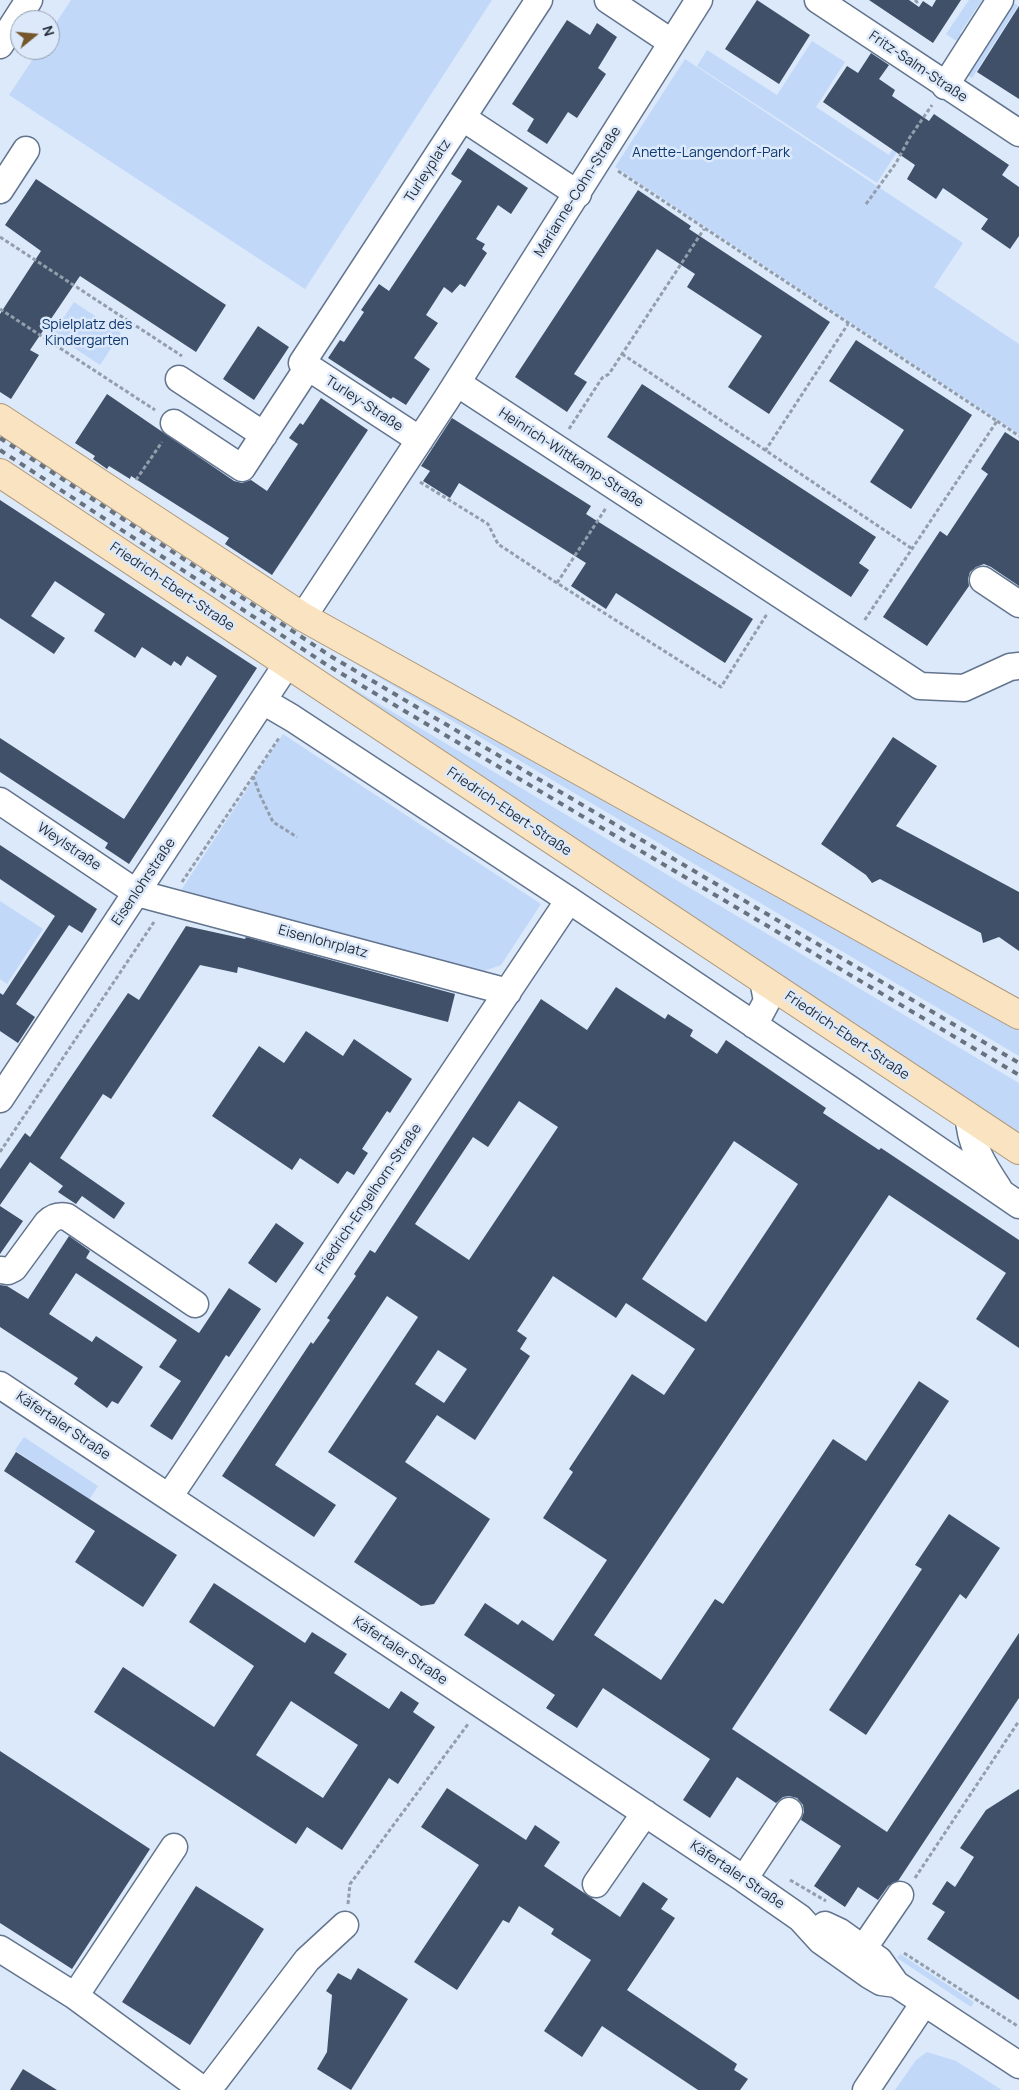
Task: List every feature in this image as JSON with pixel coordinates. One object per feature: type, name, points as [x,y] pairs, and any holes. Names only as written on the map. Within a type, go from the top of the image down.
[{"type":"main road","points":[[0,418],[303,618],[1019,1015]]},
{"type":"main road","name":"Friedrich-Ebert-Straße","points":[[0,473],[1019,1150]]},
{"type":"street","points":[[0,45],[29,0]]},
{"type":"street","name":"Turleyplatz","points":[[308,367],[302,363],[539,0]]},
{"type":"street","points":[[608,0],[671,42]]},
{"type":"street","name":"Marianne-Cohn-Straße","points":[[456,383],[578,194],[671,42],[699,0]]},
{"type":"street","name":"Fritz-Salm-Straße","points":[[818,0],[1019,133]]},
{"type":"street","points":[[946,86],[1000,0]]},
{"type":"street","points":[[463,118],[578,194]]},
{"type":"street","points":[[0,190],[26,150]]},
{"type":"street","points":[[174,423],[242,468],[308,367]]},
{"type":"street","name":"Turley-Straße","points":[[308,367],[420,440]]},
{"type":"street","points":[[185,370],[264,435]]},
{"type":"street","points":[[303,618],[456,383]]},
{"type":"street","name":"Heinrich-Wittkamp-Straße","points":[[456,383],[920,686],[964,688],[1010,667],[1019,666]]},
{"type":"street","points":[[983,580],[1019,604]]},
{"type":"street","name":"Eisenlohrstraße","points":[[3,1089],[137,893],[287,664]]},
{"type":"street","points":[[263,701],[292,718],[569,900],[1011,1200]]},
{"type":"street","name":"Weylstraße","points":[[0,801],[137,893]]},
{"type":"street","name":"Eisenlohrplatz","points":[[137,893],[508,992]]},
{"type":"street","name":"Friedrich-Engelhorn-Straße","points":[[169,1497],[569,900]]},
{"type":"street","points":[[754,1025],[767,1001],[763,980]]},
{"type":"street","points":[[969,1117],[970,1132],[974,1145],[1011,1200]]},
{"type":"street","points":[[0,1270],[14,1268],[47,1223],[52,1219],[62,1216],[67,1217],[195,1304]]},
{"type":"street","name":"Käfertaler Straße","points":[[0,1385],[744,1879],[800,1918],[821,1941],[861,1970],[881,1982],[896,1984]]},
{"type":"street","points":[[744,1879],[789,1811]]},
{"type":"street","points":[[596,1884],[645,1813]]},
{"type":"street","points":[[75,1996],[174,1847]]},
{"type":"street","points":[[863,1949],[900,1895]]},
{"type":"street","name":"Käfertaler Straße","points":[[800,1918],[840,1932],[879,1960],[896,1984],[1019,2065]]},
{"type":"street","points":[[208,2090],[307,1960],[345,1925]]},
{"type":"street","points":[[0,1949],[75,1996],[203,2090]]},
{"type":"street","points":[[866,2090],[924,2003]]},
{"type":"path","points":[[914,0],[917,2],[918,0]]},
{"type":"path","points":[[866,204],[896,163],[910,136],[946,86]]},
{"type":"path","points":[[600,159],[1019,436]]},
{"type":"path","points":[[556,448],[602,378],[609,374],[704,229]]},
{"type":"path","points":[[0,236],[185,370]]},
{"type":"path","points":[[0,309],[174,423],[124,500]]},
{"type":"path","points":[[765,451],[848,324]]},
{"type":"path","points":[[622,354],[911,548]]},
{"type":"path","points":[[851,640],[996,421]]},
{"type":"path","points":[[400,470],[488,524],[498,544],[721,687],[779,594]]},
{"type":"path","points":[[557,583],[618,489]]},
{"type":"path","points":[[0,1152],[292,718]]},
{"type":"path","points":[[253,775],[273,822],[297,838]]},
{"type":"path","points":[[345,1925],[350,1884],[481,1705]]},
{"type":"path","points":[[900,1895],[907,1889],[1019,1721]]},
{"type":"green space","points":[[71,0],[492,0],[305,289],[9,95],[32,60],[60,60],[60,17]]},
{"type":"green space","points":[[969,0],[982,0],[960,33],[966,37],[958,42],[946,34]]},
{"type":"green space","points":[[1011,1],[1018,6],[972,78],[964,73]]},
{"type":"green space","points":[[812,41],[845,62],[816,107],[889,155],[916,112],[921,115],[877,183],[697,66],[707,50],[777,95]]},
{"type":"green space","name":"Anette-Langendorf-Park","points":[[685,59],[963,243],[934,287],[1019,344],[1019,434],[615,167]]},
{"type":"green space","name":"Spielplatz des Kindergarten","points":[[74,302],[121,333],[100,365],[53,334]]},
{"type":"green space","points":[[338,650],[981,1006],[1019,1031],[1019,1056],[336,652]]},
{"type":"green space","points":[[337,679],[1019,1083],[1019,1135],[336,681]]},
{"type":"green space","points":[[283,734],[541,904],[501,965],[467,977],[176,898]]},
{"type":"green space","points":[[0,901],[43,929],[7,984],[0,979]]},
{"type":"green space","points":[[24,1437],[98,1486],[89,1500],[15,1450]]},
{"type":"green space","points":[[900,1954],[974,2002],[971,2007],[897,1958]]},
{"type":"green space","points":[[927,2052],[956,2061],[1002,2090],[895,2090],[916,2060]]},
{"type":"building","points":[[757,0],[810,35],[779,84],[725,49]]},
{"type":"building","points":[[869,0],[909,0],[919,7],[923,1],[932,7],[936,0],[961,0],[933,43]]},
{"type":"building","points":[[1019,6],[1019,99],[977,72]]},
{"type":"building","points":[[567,20],[590,35],[597,23],[617,37],[598,68],[606,74],[577,118],[568,112],[547,144],[527,131],[534,119],[512,104]]},
{"type":"building","points":[[871,53],[889,65],[879,79],[895,90],[892,96],[929,121],[934,114],[1009,165],[1002,175],[1019,187],[1019,236],[1010,249],[981,229],[988,219],[943,188],[936,199],[907,179],[915,165],[823,102],[847,66],[858,73]]},
{"type":"building","points":[[468,148],[528,188],[511,214],[498,205],[476,239],[485,244],[482,249],[487,253],[465,287],[460,284],[452,293],[444,287],[426,315],[438,323],[414,358],[430,369],[406,405],[393,397],[391,399],[328,358],[340,340],[344,342],[364,312],[361,310],[379,284],[389,291],[462,181],[451,174]]},
{"type":"building","points":[[36,179],[226,305],[196,352],[80,276],[30,350],[39,355],[11,399],[0,392],[0,314],[41,251],[5,225]]},
{"type":"building","points":[[638,190],[691,226],[689,229],[830,322],[769,414],[728,387],[762,336],[687,287],[695,274],[657,249],[574,374],[587,382],[567,412],[515,377]]},
{"type":"building","points":[[258,326],[289,347],[254,400],[223,379]]},
{"type":"building","points":[[856,340],[972,415],[911,509],[870,482],[904,430],[829,381]]},
{"type":"building","points":[[642,384],[876,537],[859,563],[869,570],[851,597],[607,437]]},
{"type":"building","points":[[107,394],[234,481],[242,483],[251,480],[267,491],[298,444],[289,438],[300,423],[303,425],[321,398],[368,430],[272,575],[225,544],[229,538],[131,476],[130,479],[109,466],[107,469],[93,459],[95,456],[75,443]]},
{"type":"building","points":[[452,418],[591,506],[586,514],[753,619],[725,663],[616,593],[606,609],[571,586],[586,563],[459,483],[450,498],[423,481],[430,471],[421,466]]},
{"type":"building","points":[[1005,432],[1019,441],[1019,586],[991,567],[984,564],[976,567],[970,572],[969,586],[927,646],[883,617],[940,531],[947,536],[988,474],[981,469]]},
{"type":"building","points":[[0,500],[257,668],[129,864],[105,848],[108,843],[0,772],[0,738],[124,819],[217,676],[187,656],[181,666],[174,661],[171,666],[142,647],[135,658],[94,631],[105,614],[55,581],[31,616],[65,638],[54,654],[0,618]]},
{"type":"building","points":[[893,737],[937,766],[896,826],[1019,892],[1019,951],[999,937],[983,943],[981,933],[880,879],[872,883],[866,875],[821,844]]},
{"type":"building","points":[[0,845],[97,909],[82,933],[69,925],[16,1004],[35,1017],[18,1043],[0,1031],[0,993],[3,995],[55,916],[0,879]]},
{"type":"building","points":[[186,926],[245,939],[246,937],[455,994],[448,1022],[238,967],[237,973],[200,965],[111,1099],[103,1094],[60,1158],[125,1203],[114,1219],[82,1196],[76,1204],[58,1192],[63,1186],[30,1162],[0,1205],[0,1169],[25,1133],[30,1137],[128,993],[139,1000]]},
{"type":"building","points":[[616,987],[665,1019],[668,1014],[693,1030],[690,1036],[717,1054],[726,1040],[826,1108],[823,1113],[879,1150],[881,1148],[1019,1240],[1019,1348],[976,1319],[1006,1273],[889,1195],[594,1635],[661,1680],[715,1599],[723,1604],[833,1439],[866,1461],[919,1381],[949,1401],[732,1729],[887,1832],[1019,1633],[1019,1698],[898,1881],[888,1886],[878,1900],[858,1887],[845,1907],[814,1886],[841,1846],[801,1820],[804,1812],[803,1805],[797,1798],[783,1797],[776,1803],[737,1777],[710,1818],[683,1800],[710,1759],[603,1688],[577,1728],[546,1708],[555,1695],[464,1635],[485,1603],[518,1625],[522,1620],[553,1641],[607,1560],[543,1518],[573,1472],[569,1469],[632,1374],[664,1395],[695,1349],[626,1303],[616,1318],[553,1276],[517,1331],[527,1338],[520,1349],[530,1356],[475,1440],[437,1415],[405,1462],[490,1519],[434,1604],[421,1606],[354,1562],[397,1498],[328,1452],[418,1317],[387,1296],[275,1465],[336,1505],[314,1537],[222,1476],[311,1342],[313,1344],[330,1320],[327,1318],[356,1276],[354,1274],[370,1250],[375,1253],[541,999],[587,1030]],"holes":[[[519,1101],[558,1127],[469,1260],[415,1224],[473,1137],[488,1147]],[[734,1141],[798,1184],[706,1322],[642,1279]],[[438,1350],[467,1369],[444,1403],[415,1384]]]},
{"type":"building","points":[[306,1031],[343,1056],[354,1039],[412,1079],[390,1113],[387,1111],[362,1149],[368,1153],[354,1175],[347,1171],[338,1184],[300,1158],[292,1170],[212,1116],[259,1046],[284,1063]]},
{"type":"building","points":[[0,1206],[23,1221],[0,1254]]},
{"type":"building","points":[[276,1223],[304,1243],[276,1283],[248,1263]]},
{"type":"building","points":[[69,1236],[90,1251],[86,1258],[199,1333],[229,1288],[261,1309],[229,1357],[226,1355],[172,1440],[150,1426],[181,1381],[159,1367],[177,1340],[76,1273],[49,1314],[92,1342],[96,1336],[143,1367],[118,1404],[112,1401],[107,1408],[74,1384],[78,1378],[0,1327],[0,1285],[7,1286],[28,1299]]},
{"type":"building","points":[[16,1452],[177,1555],[143,1607],[75,1562],[95,1531],[4,1471]]},
{"type":"building","points":[[949,1514],[1000,1548],[966,1599],[960,1594],[866,1735],[829,1710],[922,1569],[915,1565]]},
{"type":"building","points":[[214,1583],[305,1643],[312,1632],[347,1654],[334,1673],[389,1709],[401,1691],[419,1703],[413,1712],[435,1727],[398,1784],[389,1778],[342,1850],[307,1827],[296,1844],[94,1712],[123,1667],[214,1727],[254,1666],[189,1622]],"holes":[[[291,1701],[358,1745],[323,1798],[256,1755]]]},
{"type":"building","points":[[0,1751],[150,1849],[72,1969],[0,1923]]},
{"type":"building","points":[[447,1788],[526,1840],[535,1825],[560,1842],[544,1866],[620,1917],[643,1882],[668,1899],[661,1909],[675,1918],[627,1990],[737,2064],[734,2070],[748,2079],[740,2090],[698,2090],[602,2026],[582,2057],[544,2031],[591,1960],[551,1934],[554,1929],[519,1906],[509,1923],[503,1920],[457,1990],[414,1962],[479,1865],[421,1827]]},
{"type":"building","points":[[1019,1789],[1019,2000],[927,1939],[945,1912],[932,1904],[947,1881],[955,1887],[974,1857],[960,1848],[986,1810]]},
{"type":"building","points":[[196,1886],[264,1929],[190,2045],[122,2002]]},
{"type":"building","points":[[358,1968],[408,1999],[351,2090],[317,2069],[327,2052],[332,1995],[326,1991],[338,1973],[351,1980]]},
{"type":"building","points":[[23,2069],[57,2090],[10,2090]]},
{"type":"railway","points":[[0,438],[332,657],[1019,1063]]},
{"type":"railway","points":[[0,450],[327,665],[1019,1075]]}]
